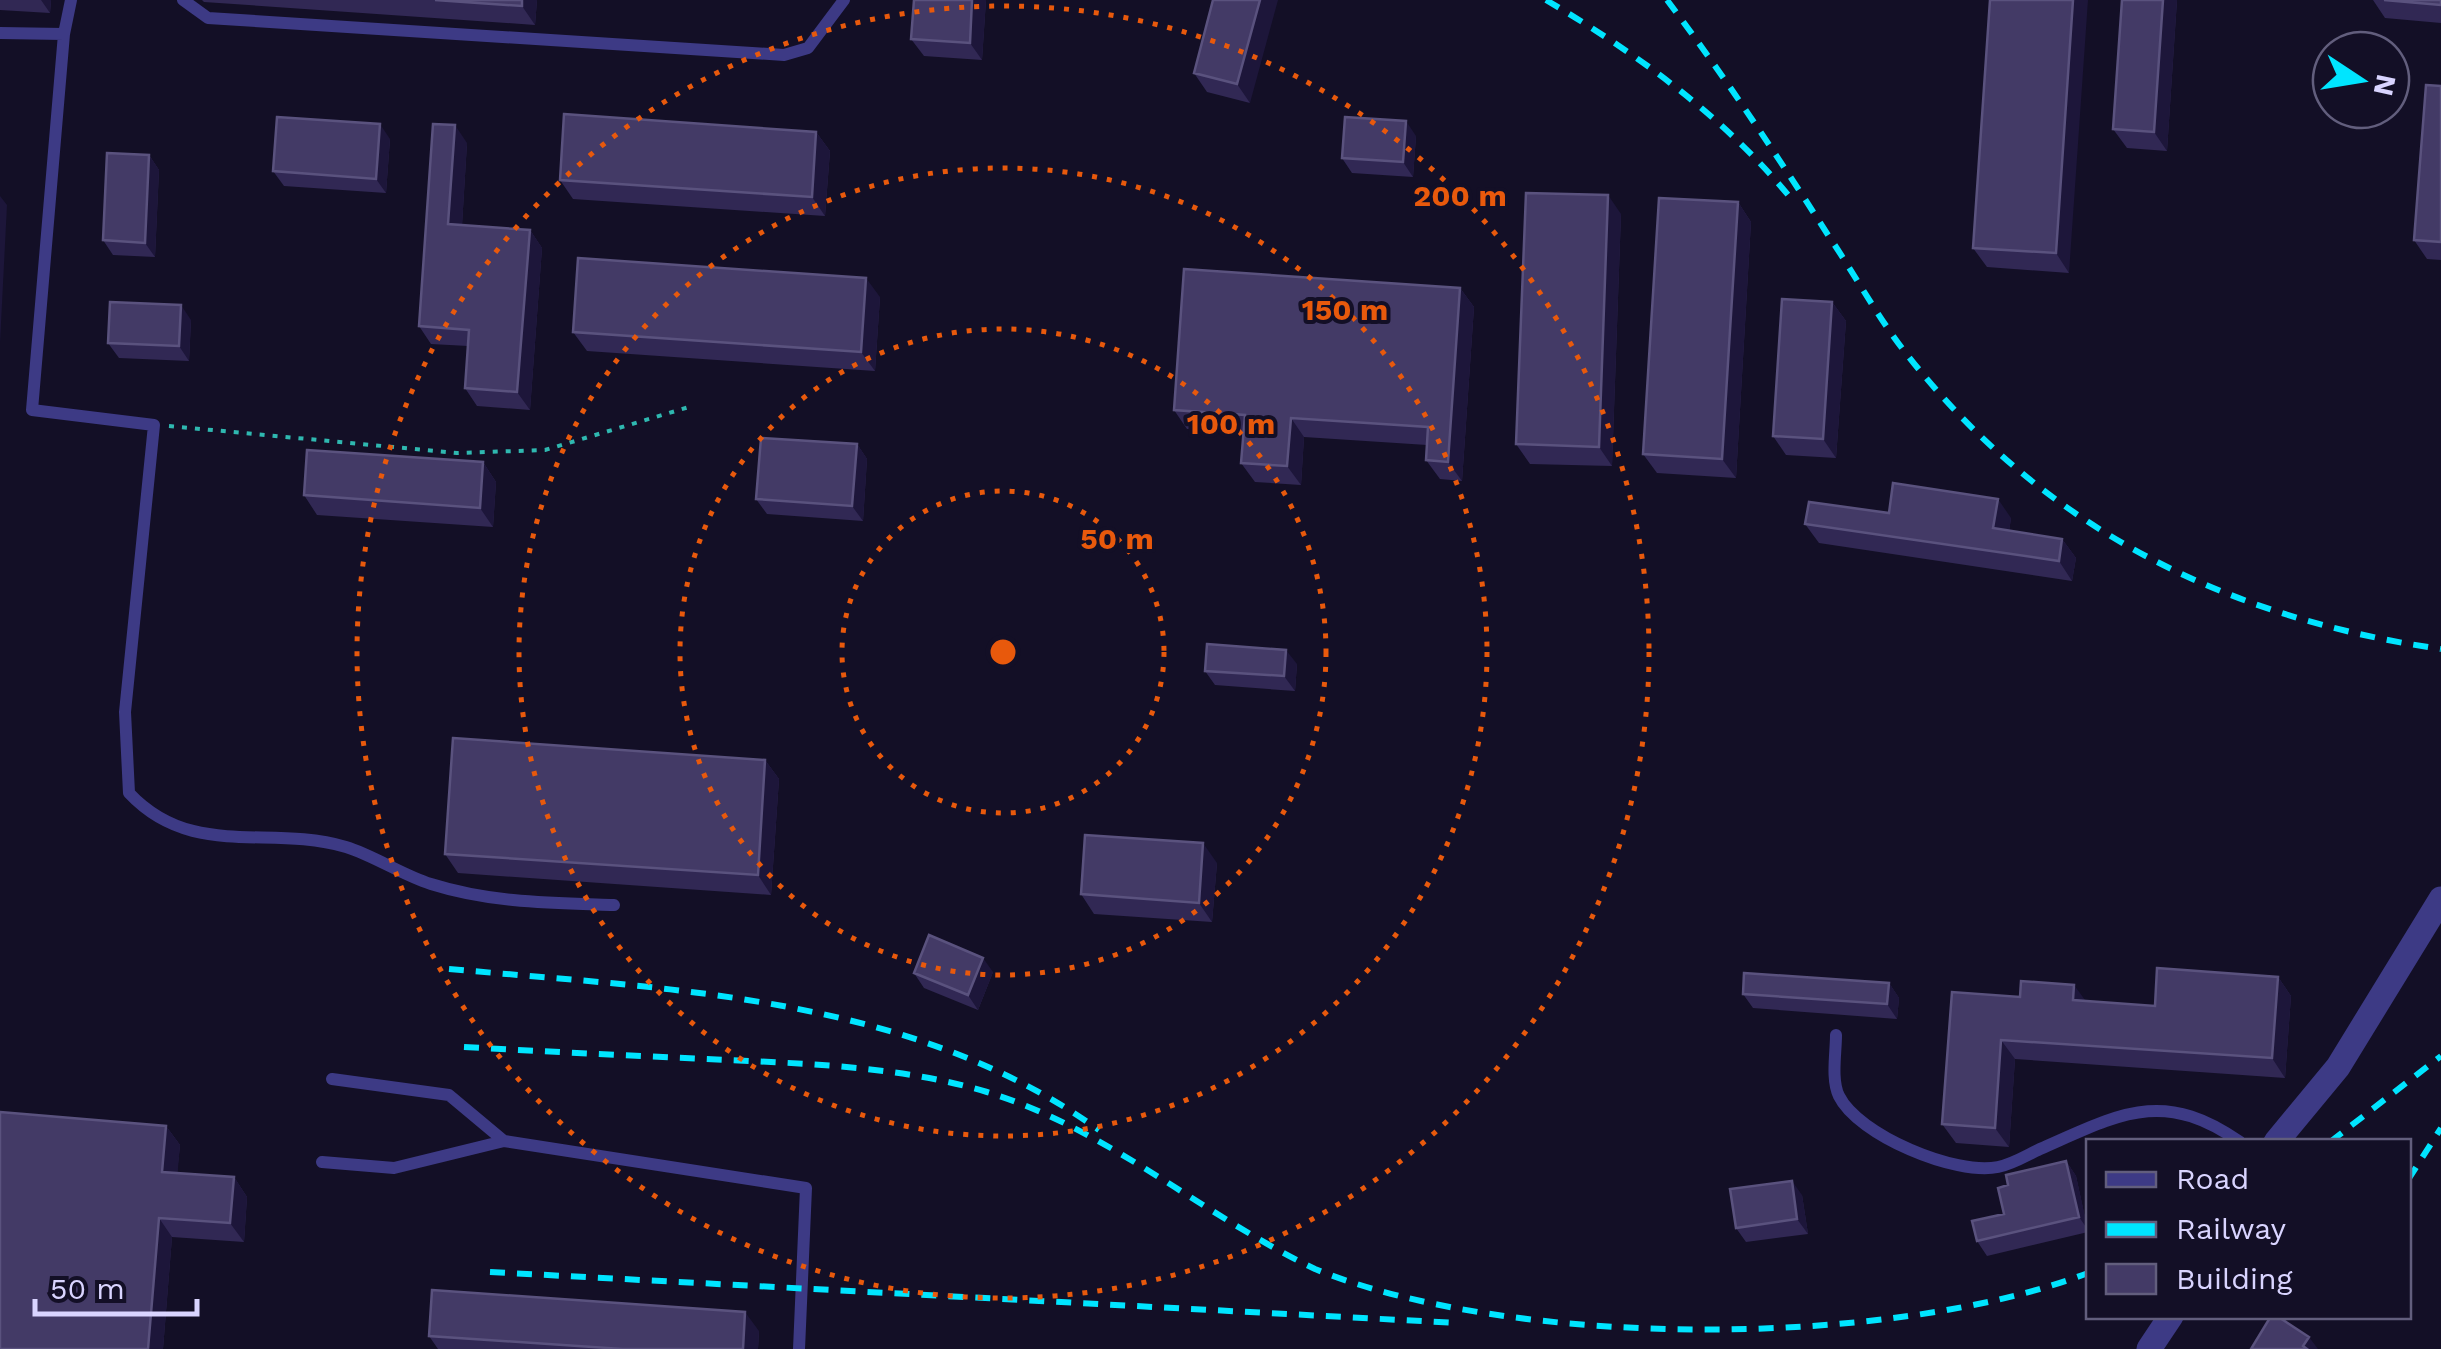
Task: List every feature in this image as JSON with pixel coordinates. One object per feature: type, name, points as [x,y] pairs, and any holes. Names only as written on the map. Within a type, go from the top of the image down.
[{"type":"street","points":[[2278,1139],[2338,1067],[2441,899]]},
{"type":"street","points":[[2149,1349],[2169,1319]]},
{"type":"lane","points":[[71,0],[64,34],[32,410],[154,425],[125,712],[128,793],[152,818],[188,832],[344,846],[429,884],[502,901],[614,905]]},
{"type":"lane","points":[[183,0],[208,18],[784,56],[808,48],[844,0]]},
{"type":"lane","points":[[0,33],[64,34]]},
{"type":"lane","points":[[1836,1035],[1836,1091],[1850,1115],[1942,1164],[1970,1170],[2001,1166],[2107,1120],[2145,1110],[2171,1109],[2202,1119],[2235,1139]]},
{"type":"lane","points":[[332,1079],[449,1095],[504,1141]]},
{"type":"lane","points":[[322,1162],[394,1168],[504,1141],[806,1188],[799,1349]]},
{"type":"path","points":[[154,425],[456,453],[546,450],[689,407]]},
{"type":"building","points":[[435,0],[522,0],[522,6]]},
{"type":"building","points":[[914,0],[972,0],[970,43],[911,39]]},
{"type":"building","points":[[1213,0],[1260,0],[1237,84],[1194,73]]},
{"type":"building","points":[[1990,0],[2073,0],[2056,253],[1973,248]]},
{"type":"building","points":[[2122,0],[2163,0],[2154,132],[2113,129]]},
{"type":"building","points":[[2384,0],[2441,0],[2441,5]]},
{"type":"building","points":[[2426,85],[2441,86],[2441,242],[2414,240]]},
{"type":"building","points":[[564,114],[816,132],[812,197],[560,180]]},
{"type":"building","points":[[277,117],[380,124],[376,179],[273,171]]},
{"type":"building","points":[[1345,117],[1406,121],[1403,162],[1342,158]]},
{"type":"building","points":[[433,124],[455,125],[448,224],[530,230],[517,392],[465,388],[469,330],[419,326]]},
{"type":"building","points":[[107,153],[149,155],[145,243],[103,240]]},
{"type":"building","points":[[1526,193],[1608,195],[1599,447],[1516,444]]},
{"type":"building","points":[[1659,198],[1738,202],[1722,459],[1643,454]]},
{"type":"building","points":[[578,258],[866,278],[861,352],[573,332]]},
{"type":"building","points":[[1184,269],[1460,288],[1448,462],[1426,460],[1428,427],[1291,418],[1287,466],[1241,463],[1245,415],[1174,410]]},
{"type":"building","points":[[1782,299],[1832,302],[1823,439],[1773,436]]},
{"type":"building","points":[[110,302],[181,305],[179,346],[108,343]]},
{"type":"building","points":[[761,438],[857,444],[852,506],[756,499]]},
{"type":"building","points":[[307,450],[483,462],[480,508],[304,495]]},
{"type":"building","points":[[1893,483],[1998,499],[1993,528],[2062,539],[2059,561],[1805,524],[1809,502],[1889,513]]},
{"type":"building","points":[[1207,644],[1286,650],[1284,676],[1205,671]]},
{"type":"building","points":[[453,738],[765,760],[758,875],[445,854]]},
{"type":"building","points":[[1085,835],[1203,843],[1199,903],[1081,894]]},
{"type":"building","points":[[929,935],[983,958],[968,995],[914,973]]},
{"type":"building","points":[[2157,968],[2278,977],[2272,1058],[2001,1040],[1995,1128],[1942,1124],[1952,992],[2020,997],[2021,981],[2074,985],[2073,1000],[2155,1006]]},
{"type":"building","points":[[1744,973],[1889,983],[1887,1004],[1743,994]]},
{"type":"building","points":[[0,1112],[166,1126],[162,1172],[234,1177],[230,1223],[159,1218],[148,1349],[0,1349]]},
{"type":"building","points":[[2066,1161],[2079,1217],[1977,1241],[1972,1221],[2004,1214],[1998,1188],[2008,1185],[2006,1175]]},
{"type":"building","points":[[1792,1181],[1797,1219],[1736,1228],[1730,1189]]},
{"type":"building","points":[[432,1290],[745,1312],[743,1349],[622,1349],[429,1336]]},
{"type":"building","points":[[2269,1319],[2282,1319],[2309,1337],[2303,1346],[2307,1349],[2251,1349]]},
{"type":"railway","points":[[1546,0],[1613,42],[1706,112],[1789,196]]},
{"type":"railway","points":[[1667,0],[1751,117],[1905,352],[1958,414],[2016,468],[2077,515],[2212,588],[2362,635],[2441,649]]},
{"type":"railway","points":[[449,969],[702,993],[869,1025],[950,1051],[1026,1085],[1099,1130]]},
{"type":"railway","points":[[464,1047],[826,1065],[923,1077],[987,1092],[1073,1127],[1315,1269],[1397,1295],[1491,1314],[1594,1325],[1701,1330],[1808,1326],[1911,1316],[2006,1298],[2086,1274]]},
{"type":"railway","points":[[2334,1139],[2441,1056]]},
{"type":"railway","points":[[2411,1175],[2441,1128]]},
{"type":"railway","points":[[490,1272],[1458,1323]]}]
